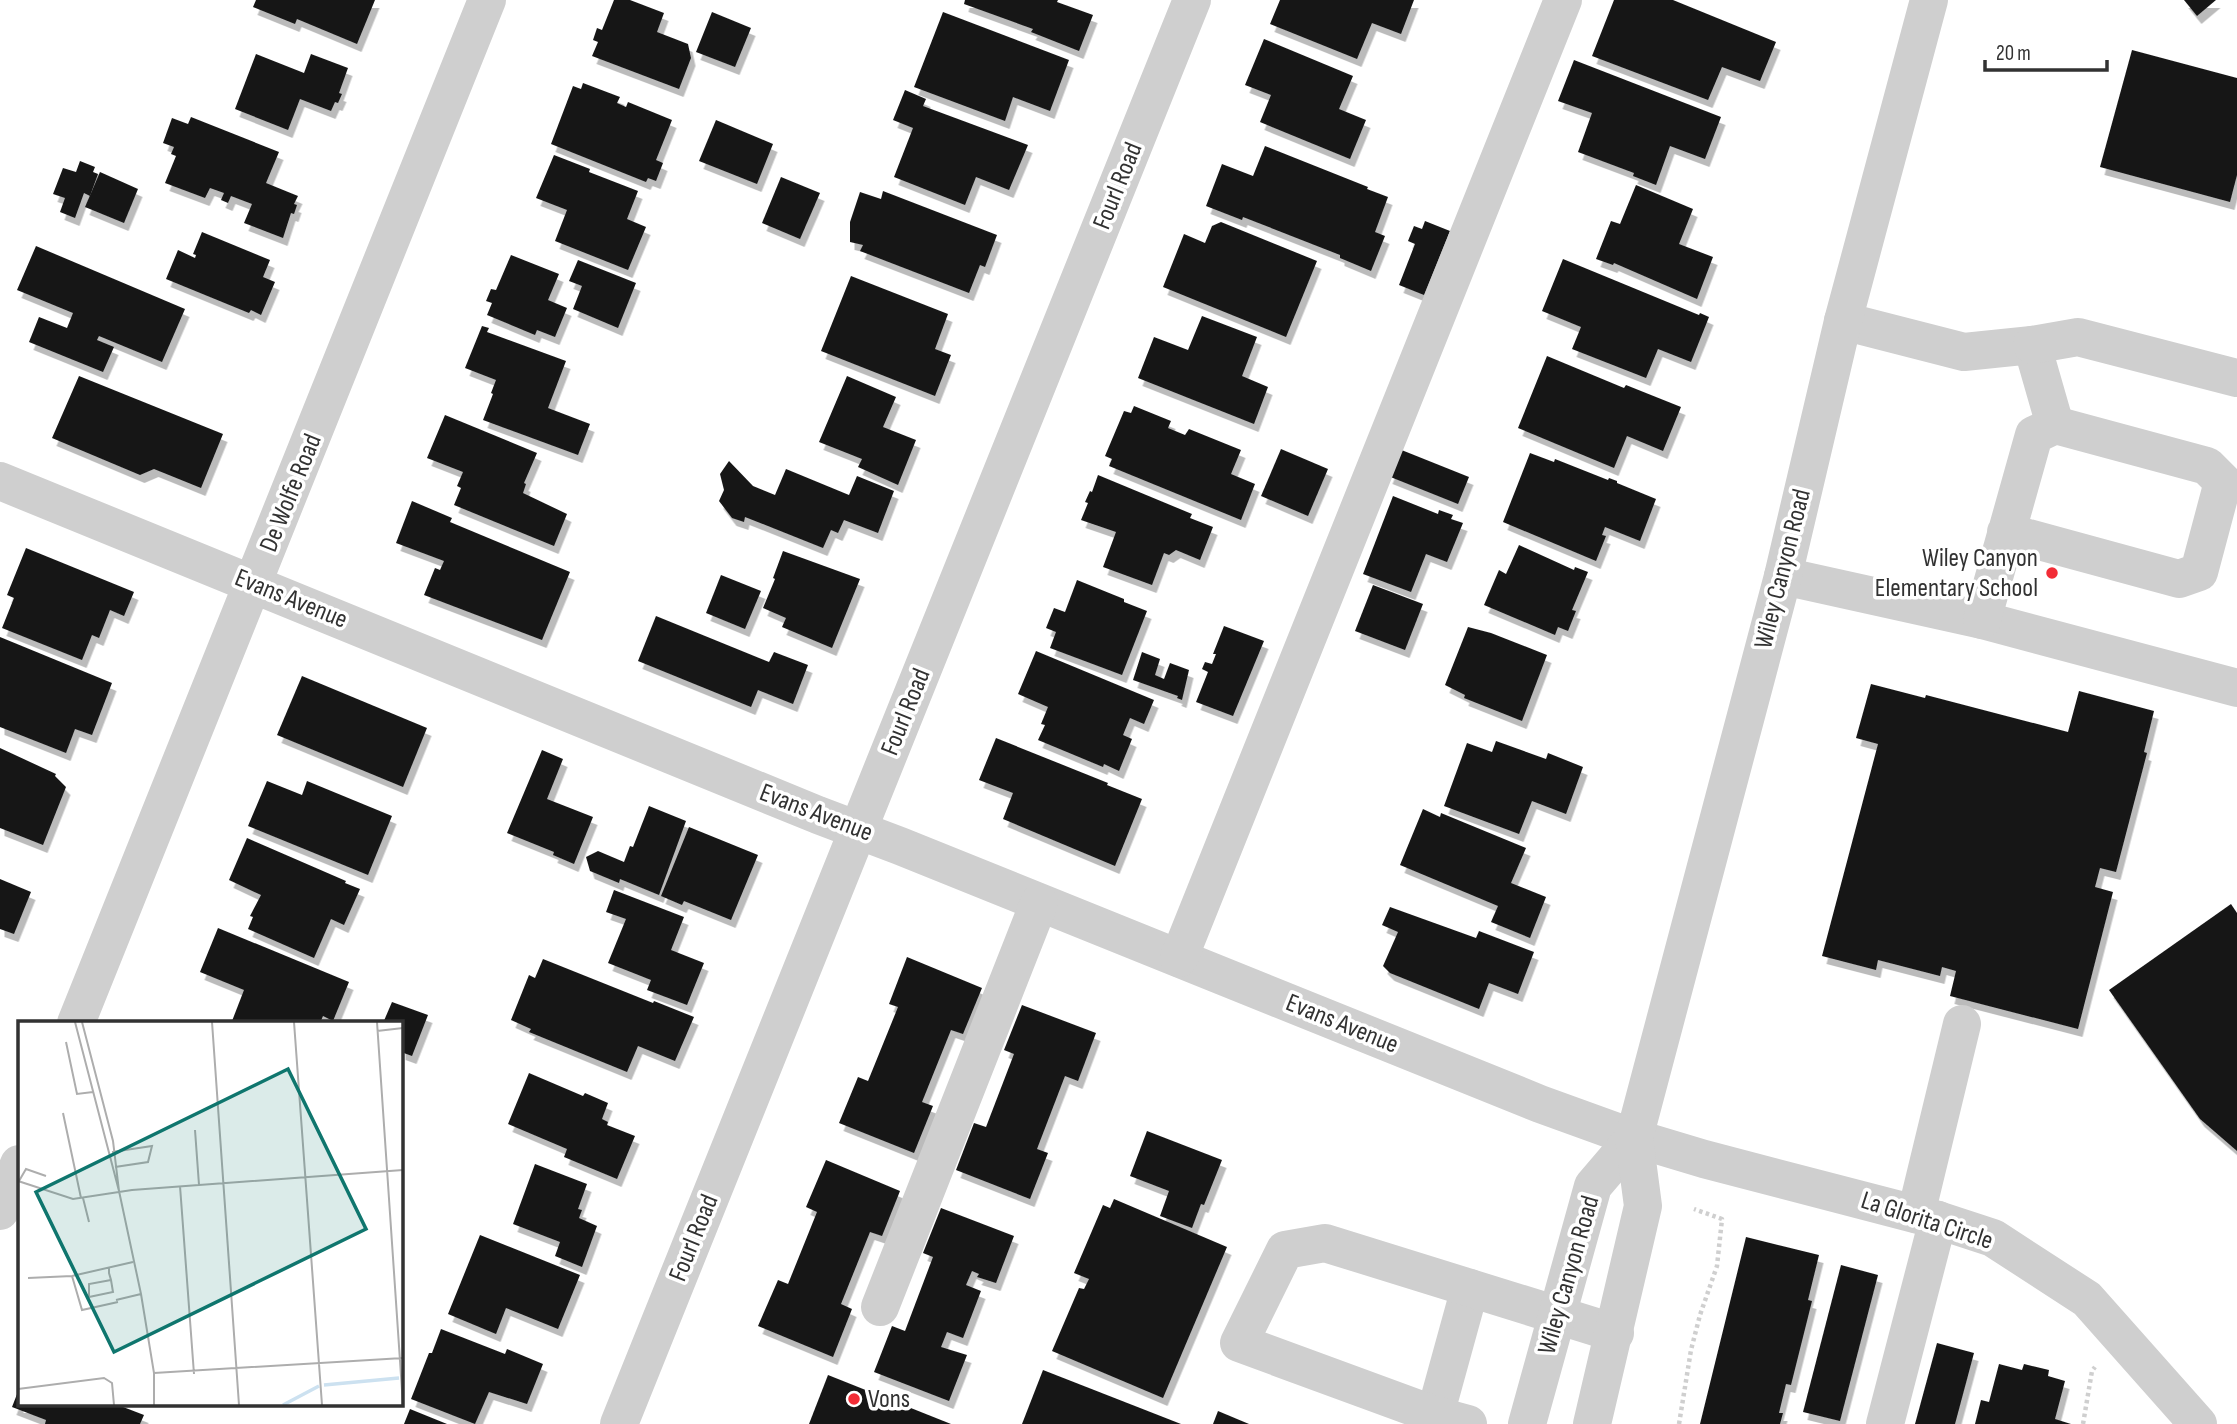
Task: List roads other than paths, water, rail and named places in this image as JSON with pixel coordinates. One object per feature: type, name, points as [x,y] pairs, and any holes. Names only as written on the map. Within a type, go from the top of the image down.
[{"type":"street","name":"De Wolfe Road","points":[[77,1021],[487,0]]},
{"type":"street","name":"Fourl Road","points":[[619,1424],[1192,0]]},
{"type":"street","points":[[1179,958],[1563,0]]},
{"type":"street","name":"Wiley Canyon Road","points":[[1592,1424],[1643,1206],[1634,1138],[1783,576],[1843,321],[1929,0]]},
{"type":"street","points":[[1843,321],[1964,352],[2078,337],[2237,377]]},
{"type":"street","points":[[2032,345],[2055,425]]},
{"type":"street","points":[[1982,620],[2034,435],[2055,425],[2207,466],[2223,482],[2199,572],[2179,579],[2007,532]]},
{"type":"street","name":"Evans Avenue","points":[[0,481],[1540,1104],[1634,1138]]},
{"type":"street","points":[[1783,576],[1982,620],[2237,688]]},
{"type":"street","points":[[880,1307],[1039,902]]},
{"type":"street","points":[[1885,1424],[1927,1217],[1962,1024]]},
{"type":"street","name":"Wiley Canyon Road","points":[[1527,1424],[1594,1186],[1634,1138]]},
{"type":"street","name":"La Glorita Circle","points":[[1634,1138],[1927,1217],[1993,1238],[2087,1299],[2198,1424]]},
{"type":"street","points":[[0,1211],[18,1166]]},
{"type":"street","points":[[1470,1288],[1451,1419],[1239,1343],[1284,1251],[1325,1243],[1470,1288],[1556,1315],[1615,1333]]},
{"type":"place","name":"Wiley Canyon Elementary School","points":[[2052,573]]},
{"type":"place","name":"Vons","points":[[854,1399]]}]
